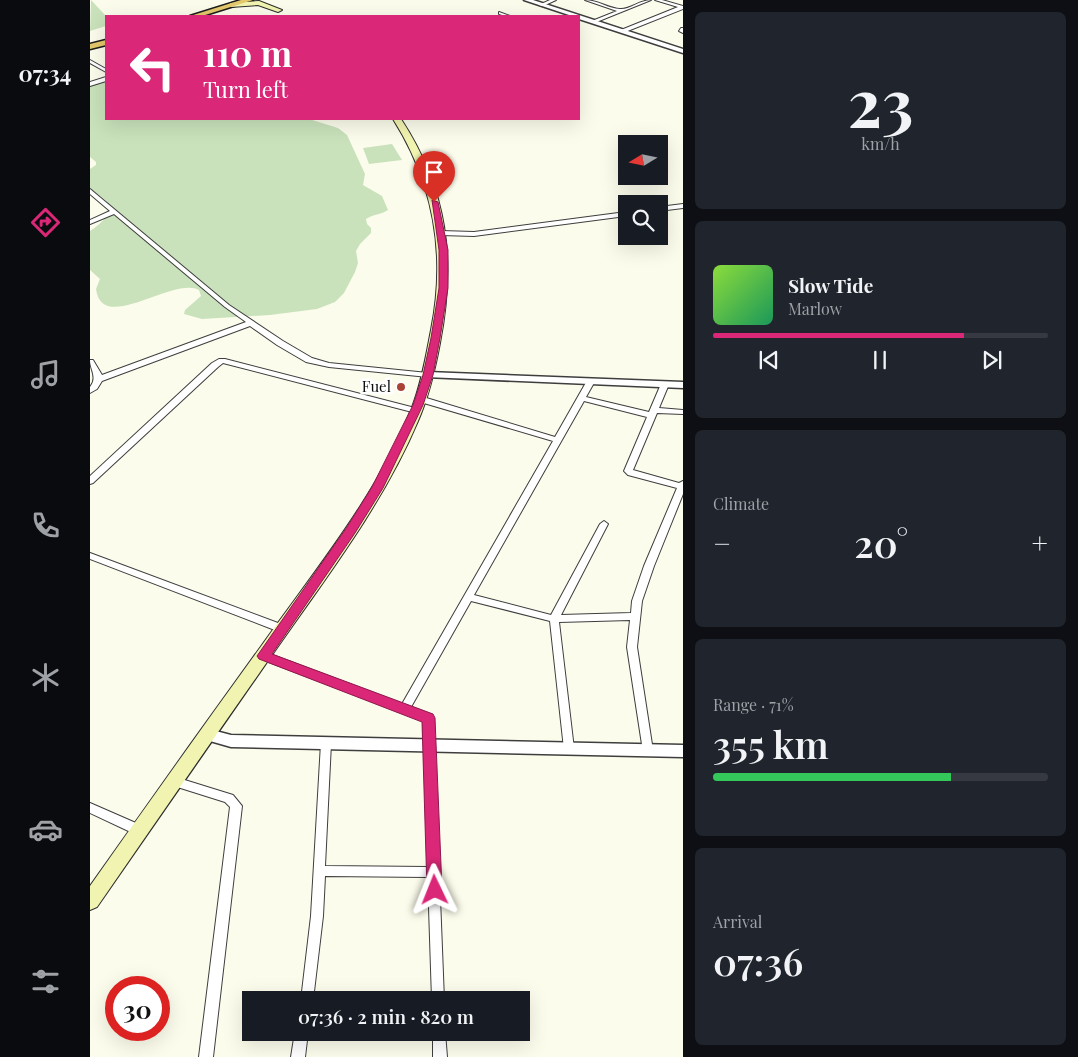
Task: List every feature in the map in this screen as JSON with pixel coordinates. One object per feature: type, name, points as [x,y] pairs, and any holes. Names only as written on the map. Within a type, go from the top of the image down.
[{"type":"highway","points":[[231,5],[240,0]]},
{"type":"highway","points":[[197,15],[249,0]]},
{"type":"highway","points":[[90,47],[105,42]]},
{"type":"main road","points":[[264,0],[285,15]]},
{"type":"main road","points":[[272,0],[278,10]]},
{"type":"main road","points":[[231,5],[259,3],[278,10]]},
{"type":"main road","points":[[90,901],[351,530],[378,488],[418,405],[428,375],[439,322],[443,288],[444,250],[434,202],[422,164],[398,120]]},
{"type":"street","points":[[527,0],[572,15]]},
{"type":"street","points":[[541,5],[554,0]]},
{"type":"street","points":[[586,0],[621,11]]},
{"type":"street","points":[[596,3],[605,0]]},
{"type":"street","points":[[594,22],[649,0]]},
{"type":"street","points":[[657,0],[682,7]]},
{"type":"street","points":[[623,32],[682,7]]},
{"type":"street","points":[[501,13],[506,15]]},
{"type":"street","points":[[580,18],[683,52]]},
{"type":"street","points":[[90,61],[105,70]]},
{"type":"street","points":[[90,84],[105,79]]},
{"type":"street","points":[[90,191],[227,306],[280,343],[309,360],[320,363],[428,375],[683,385]]},
{"type":"street","points":[[668,208],[683,206]]},
{"type":"street","points":[[90,222],[114,212]]},
{"type":"street","points":[[441,233],[474,234],[618,215]]},
{"type":"street","points":[[99,379],[251,323]]},
{"type":"street","points":[[90,481],[215,365],[222,361],[418,405],[558,440]]},
{"type":"street","points":[[90,362],[98,373],[99,379],[90,392]]},
{"type":"street","points":[[405,708],[591,381]]},
{"type":"street","points":[[648,751],[632,647],[637,601],[649,566],[683,486],[628,471],[665,384]]},
{"type":"street","points":[[582,398],[653,412],[683,412]]},
{"type":"street","points":[[569,749],[554,619],[604,524]]},
{"type":"street","points":[[90,556],[283,629]]},
{"type":"street","points":[[469,596],[554,619],[636,616]]},
{"type":"street","points":[[264,656],[428,718],[438,991]]},
{"type":"street","points":[[208,735],[231,741],[683,751]]},
{"type":"street","points":[[308,991],[317,916],[326,743]]},
{"type":"street","points":[[175,782],[229,798],[236,806],[206,1057]]},
{"type":"street","points":[[90,808],[141,831]]},
{"type":"street","points":[[320,871],[434,872]]},
{"type":"street","points":[[298,1057],[301,1041]]},
{"type":"street","points":[[440,1041],[440,1057]]},
{"type":"green space","points":[[91,0],[105,15],[105,26],[90,31]]},
{"type":"green space","points":[[105,78],[105,120],[312,120],[338,128],[347,135],[365,174],[363,185],[382,196],[388,210],[366,219],[367,224],[371,228],[371,233],[356,251],[358,263],[344,293],[335,302],[317,309],[270,315],[202,319],[184,314],[185,310],[201,296],[199,290],[187,288],[173,290],[124,306],[111,307],[101,302],[96,289],[100,279],[90,270],[90,231],[104,219],[109,206],[105,200],[90,189],[90,169],[96,165],[96,162],[90,157],[90,84]]},
{"type":"green space","points":[[392,144],[402,160],[369,164],[363,148]]},
{"type":"place","name":"Fuel","points":[[401,387]]},
{"type":"route","points":[[434,202],[439,217],[444,250],[443,288],[436,338],[428,375],[418,405],[378,488],[264,656],[428,718],[435,890]]}]
